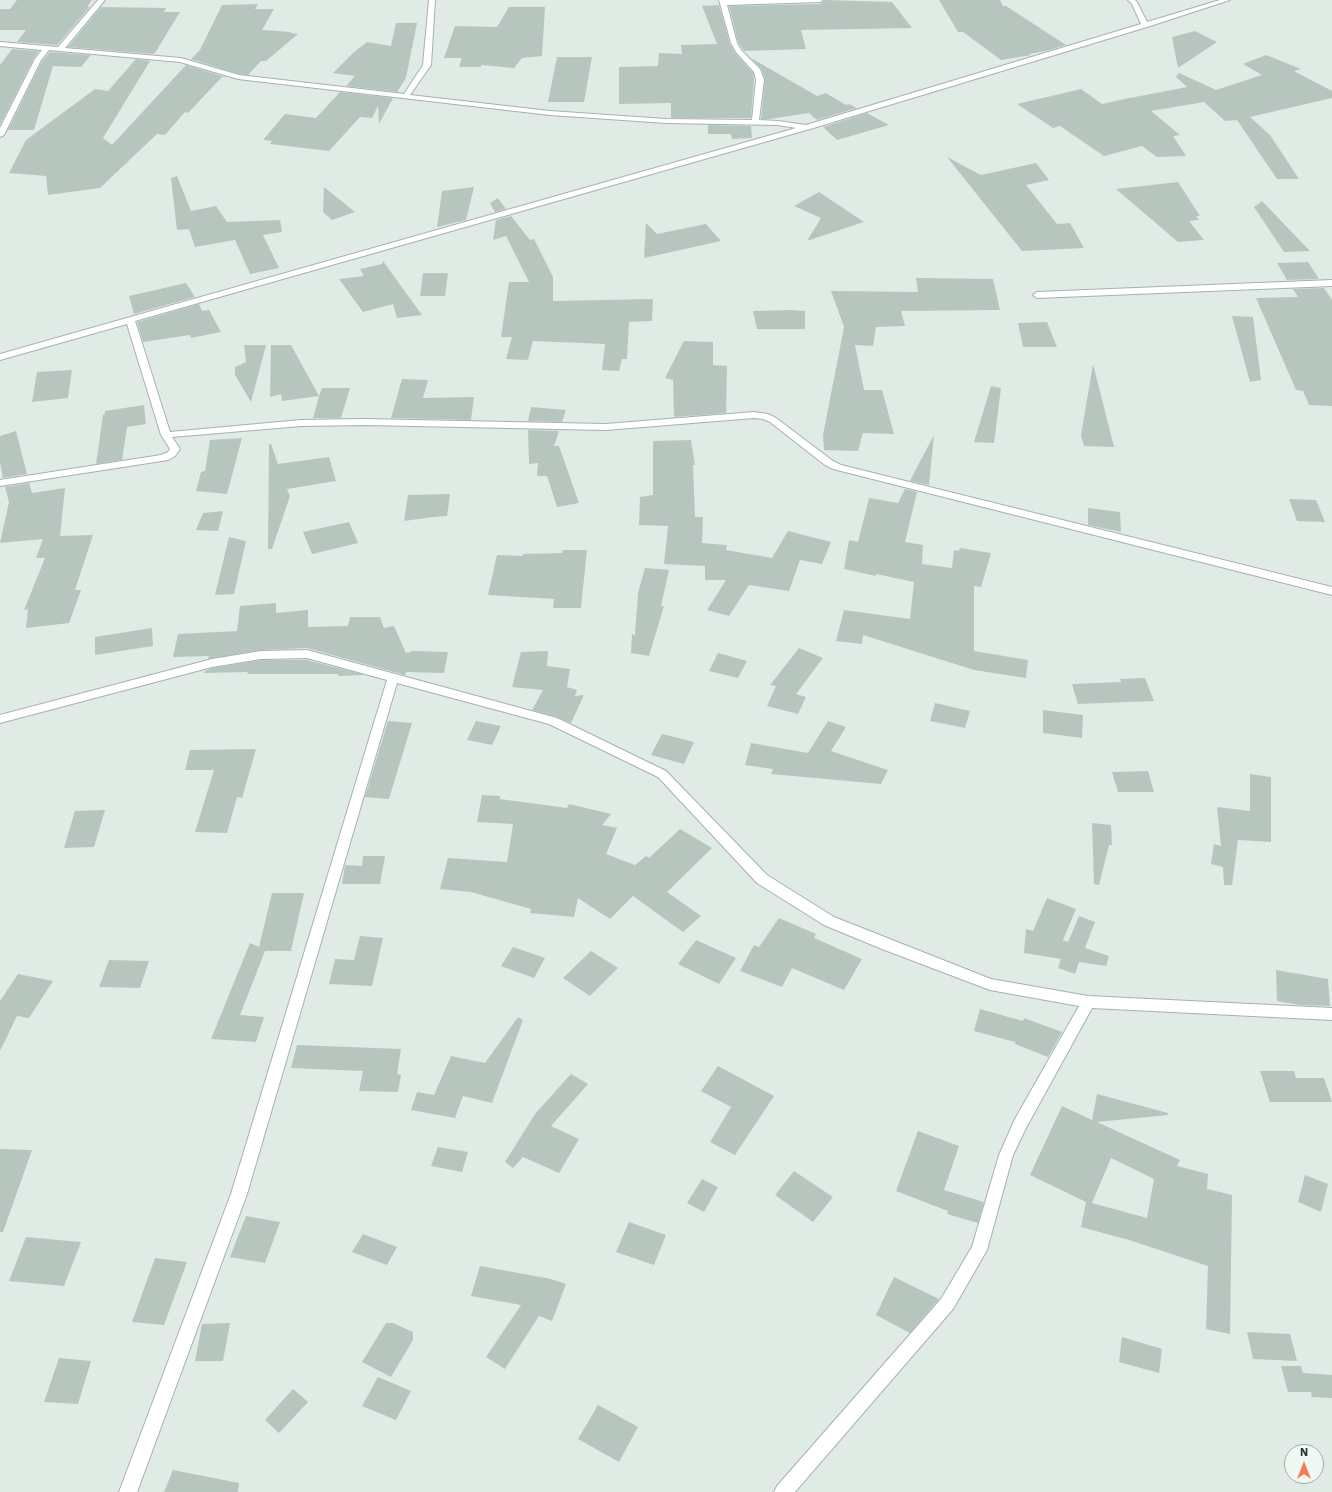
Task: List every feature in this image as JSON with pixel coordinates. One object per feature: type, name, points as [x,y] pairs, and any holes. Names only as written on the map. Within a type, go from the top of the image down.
[{"type":"street","points":[[60,49],[102,0]]},
{"type":"street","points":[[406,96],[427,65],[432,0]]},
{"type":"street","points":[[756,123],[760,80],[757,71],[736,47],[722,1],[820,0]]},
{"type":"street","points":[[1131,0],[1135,3],[1145,26]]},
{"type":"street","points":[[0,357],[807,127],[1227,0]]},
{"type":"street","points":[[0,44],[181,60],[238,77],[550,113],[666,121],[792,124],[807,127]]},
{"type":"street","points":[[0,135],[38,59],[47,48]]},
{"type":"street","points":[[1037,296],[1332,283]]},
{"type":"street","points":[[0,483],[164,458],[172,454],[175,449],[166,435],[130,320]]},
{"type":"street","points":[[166,435],[301,424],[365,422],[606,427],[754,415],[766,416],[829,463],[837,467],[1332,591]]},
{"type":"street","points":[[0,719],[212,663],[261,656],[307,654],[553,721],[662,774],[762,879],[829,921],[887,945],[990,984],[1088,1002],[1332,1014]]},
{"type":"street","points":[[128,1492],[239,1194],[393,678]]},
{"type":"street","points":[[783,1492],[947,1304],[979,1250],[1006,1155],[1020,1124],[1088,1002]]},
{"type":"building","points":[[17,0],[92,0],[87,7],[90,7],[57,45],[17,42],[26,30],[0,30],[0,9],[10,9]]},
{"type":"building","points":[[824,0],[892,2],[912,28],[801,30],[806,49],[744,51],[738,42],[729,6],[820,4]]},
{"type":"building","points":[[939,0],[1000,0],[1003,6],[1006,6],[1066,45],[1029,54],[1031,55],[1001,60],[963,32],[958,32]]},
{"type":"building","points":[[258,4],[255,9],[274,9],[262,30],[291,32],[290,33],[298,34],[266,61],[261,61],[248,75],[239,74],[191,59],[200,50],[222,5]]},
{"type":"building","points":[[719,5],[730,44],[735,53],[753,73],[754,80],[751,118],[671,118],[671,103],[619,104],[619,67],[658,66],[659,53],[682,54],[681,45],[717,44],[702,6]]},
{"type":"building","points":[[101,7],[166,8],[164,12],[180,12],[155,53],[153,53],[154,54],[68,47]]},
{"type":"building","points":[[509,7],[545,7],[542,56],[522,58],[514,68],[481,65],[481,67],[459,67],[462,58],[444,58],[455,26],[497,27]]},
{"type":"building","points":[[396,23],[417,23],[406,78],[397,92],[346,86],[355,76],[333,73],[354,52],[367,42],[391,46]]},
{"type":"building","points":[[1195,31],[1217,42],[1178,68],[1172,37]]},
{"type":"building","points":[[12,49],[39,51],[0,125],[0,65]]},
{"type":"building","points":[[50,52],[91,55],[81,67],[53,66],[34,130],[8,130],[42,61]]},
{"type":"building","points":[[1266,55],[1301,69],[1294,71],[1332,91],[1332,98],[1250,117],[1270,135],[1299,179],[1277,179],[1237,120],[1225,121],[1204,102],[1151,111],[1180,135],[1173,136],[1186,156],[1157,157],[1142,146],[1104,156],[1060,126],[1053,128],[1017,104],[1081,89],[1102,104],[1135,98],[1187,87],[1176,77],[1179,73],[1216,90],[1262,75],[1243,64]]},
{"type":"building","points":[[557,57],[592,57],[584,102],[548,102]]},
{"type":"building","points":[[751,58],[817,96],[826,93],[846,105],[849,104],[857,108],[817,120],[809,113],[761,119],[765,79],[761,68]]},
{"type":"building","points":[[136,59],[150,61],[103,138],[112,145],[186,65],[228,78],[222,77],[188,113],[185,112],[165,135],[157,134],[100,188],[48,195],[46,176],[9,173],[26,140],[95,89],[108,91]]},
{"type":"building","points":[[340,92],[393,98],[379,124],[378,106],[372,118],[360,117],[329,151],[270,144],[272,141],[263,140],[285,114],[316,118]]},
{"type":"building","points":[[867,113],[889,125],[837,140],[823,127]]},
{"type":"building","points":[[708,125],[751,126],[752,138],[732,139],[731,134],[708,134]]},
{"type":"building","points":[[947,157],[981,175],[1036,163],[1049,180],[1026,185],[1057,224],[1070,223],[1084,248],[1022,251]]},
{"type":"building","points":[[177,176],[191,211],[216,206],[227,222],[280,220],[282,232],[263,235],[279,268],[250,274],[235,240],[195,247],[189,229],[177,230],[171,178]]},
{"type":"building","points":[[1178,182],[1200,216],[1196,216],[1199,220],[1189,221],[1204,240],[1178,242],[1116,189]]},
{"type":"building","points":[[324,187],[355,212],[332,220],[323,212]]},
{"type":"building","points":[[474,187],[466,220],[437,227],[442,191]]},
{"type":"building","points":[[819,192],[864,222],[807,241],[821,218],[794,206]]},
{"type":"building","points":[[498,198],[506,209],[495,212],[490,203]]},
{"type":"building","points":[[1262,201],[1310,251],[1284,252],[1254,207]]},
{"type":"building","points":[[511,216],[530,240],[534,239],[553,277],[553,301],[653,299],[652,321],[629,322],[627,359],[622,359],[619,371],[602,370],[605,344],[533,341],[528,360],[506,359],[512,337],[501,337],[509,282],[529,282],[506,236],[493,240],[496,220]]},
{"type":"building","points":[[646,223],[657,234],[706,224],[721,241],[644,258]]},
{"type":"building","points":[[383,261],[422,315],[397,318],[393,304],[363,312],[339,279],[364,276],[360,269],[382,264]]},
{"type":"building","points":[[1308,262],[1319,279],[1287,280],[1277,263]]},
{"type":"building","points":[[423,273],[448,273],[445,296],[420,296]]},
{"type":"building","points":[[916,278],[993,279],[1000,310],[901,311],[905,326],[876,327],[873,346],[855,345],[864,390],[882,390],[894,434],[863,433],[858,451],[824,450],[823,435],[844,327],[831,291],[918,292]]},
{"type":"building","points":[[186,283],[195,297],[134,314],[129,296]]},
{"type":"building","points":[[1324,288],[1332,300],[1332,406],[1309,405],[1303,391],[1296,390],[1256,298],[1298,297],[1293,289]]},
{"type":"building","points":[[199,304],[202,311],[209,310],[221,332],[191,338],[190,335],[143,342],[137,322]]},
{"type":"building","points":[[753,311],[805,311],[805,329],[757,329]]},
{"type":"building","points":[[1232,316],[1253,317],[1261,380],[1250,382]]},
{"type":"building","points":[[1047,322],[1057,347],[1023,347],[1018,323]]},
{"type":"building","points":[[684,341],[713,342],[713,365],[727,366],[726,413],[674,417],[673,380],[665,378]]},
{"type":"building","points":[[244,345],[266,345],[251,402],[235,375],[235,367],[246,362]]},
{"type":"building","points":[[271,345],[291,345],[319,396],[282,401],[281,394],[270,397]]},
{"type":"building","points":[[1093,364],[1114,447],[1084,446],[1081,435]]},
{"type":"building","points":[[72,370],[68,398],[32,402],[37,372]]},
{"type":"building","points":[[402,379],[428,380],[423,398],[474,397],[471,420],[391,418]]},
{"type":"building","points":[[991,386],[1001,388],[994,443],[974,442]]},
{"type":"building","points":[[322,388],[350,388],[341,418],[313,418]]},
{"type":"building","points":[[144,405],[146,424],[127,427],[122,460],[96,464],[103,415],[105,414],[105,411]]},
{"type":"building","points":[[531,407],[566,410],[562,422],[528,421]]},
{"type":"building","points":[[528,430],[559,431],[554,446],[559,446],[579,503],[557,507],[547,476],[537,476],[538,463],[529,464]]},
{"type":"building","points":[[16,431],[27,474],[3,478],[0,463],[0,436]]},
{"type":"building","points":[[934,435],[929,485],[910,481],[916,469]]},
{"type":"building","points":[[242,438],[227,494],[196,491],[201,472],[205,471],[210,440]]},
{"type":"building","points":[[691,440],[695,465],[693,465],[695,517],[703,517],[702,543],[727,545],[726,550],[772,558],[788,531],[831,542],[822,564],[800,560],[789,591],[749,585],[729,616],[707,610],[726,580],[705,580],[705,566],[664,564],[668,526],[639,525],[640,497],[653,495],[653,441]]},
{"type":"building","points":[[269,444],[271,444],[278,464],[329,457],[336,481],[287,489],[290,496],[272,549],[268,549]]},
{"type":"building","points":[[29,483],[32,493],[65,488],[60,536],[93,535],[75,590],[81,590],[69,623],[26,628],[28,609],[24,610],[45,558],[36,558],[43,539],[0,543],[9,502],[5,487]]},
{"type":"building","points":[[905,489],[917,492],[905,542],[923,545],[922,564],[952,568],[954,550],[959,551],[960,548],[991,553],[981,587],[974,586],[974,651],[1028,660],[1026,678],[974,670],[863,635],[862,644],[836,641],[844,610],[910,619],[914,582],[844,569],[849,540],[858,542],[869,498],[898,503]]},
{"type":"building","points":[[450,494],[447,516],[404,521],[408,495]]},
{"type":"building","points":[[1289,499],[1316,500],[1325,522],[1297,521]]},
{"type":"building","points":[[1088,508],[1120,512],[1121,532],[1088,525]]},
{"type":"building","points":[[223,511],[218,531],[196,530],[203,513]]},
{"type":"building","points":[[349,522],[358,543],[312,554],[303,532]]},
{"type":"building","points":[[229,537],[246,541],[234,594],[215,595]]},
{"type":"building","points":[[563,550],[587,550],[581,608],[553,608],[554,599],[488,595],[497,555],[523,556],[523,554],[562,553]]},
{"type":"building","points":[[645,568],[669,570],[661,606],[664,606],[649,656],[631,653],[632,634],[635,635],[638,593]]},
{"type":"building","points":[[276,603],[276,613],[308,610],[308,627],[348,626],[350,617],[380,617],[384,628],[394,626],[406,653],[413,651],[448,652],[444,673],[406,672],[405,675],[307,648],[261,650],[208,659],[209,656],[173,657],[178,634],[237,631],[240,606]]},
{"type":"building","points":[[152,628],[153,646],[95,655],[95,637]]},
{"type":"building","points":[[799,648],[823,658],[796,694],[806,697],[798,714],[767,706],[776,686],[770,685]]},
{"type":"building","points":[[548,651],[547,666],[570,669],[567,687],[577,690],[575,696],[584,695],[571,723],[557,717],[532,710],[543,690],[512,687],[521,652]]},
{"type":"building","points":[[718,653],[747,661],[738,678],[709,671]]},
{"type":"building","points":[[261,660],[307,660],[365,675],[338,676],[339,674],[247,674],[248,672],[204,673],[212,668]]},
{"type":"building","points":[[1145,678],[1154,701],[1078,704],[1072,684],[1121,682],[1120,679]]},
{"type":"building","points":[[935,703],[970,711],[965,728],[930,721]]},
{"type":"building","points":[[1043,710],[1083,715],[1082,738],[1043,733]]},
{"type":"building","points":[[388,721],[412,723],[389,799],[365,797]]},
{"type":"building","points":[[476,721],[501,726],[492,745],[467,740]]},
{"type":"building","points":[[828,721],[846,727],[831,751],[888,770],[881,784],[771,774],[773,769],[745,765],[751,743],[808,753]]},
{"type":"building","points":[[662,734],[694,742],[684,764],[651,755]]},
{"type":"building","points":[[256,749],[242,798],[237,797],[227,833],[195,832],[214,770],[185,770],[190,750]]},
{"type":"building","points":[[1148,771],[1154,792],[1118,792],[1112,772]]},
{"type":"building","points":[[1250,774],[1271,777],[1271,842],[1238,840],[1232,885],[1224,885],[1223,867],[1211,864],[1214,844],[1221,846],[1217,807],[1250,811]]},
{"type":"building","points":[[482,795],[500,796],[500,799],[567,808],[569,804],[611,814],[602,825],[617,828],[606,854],[635,865],[646,856],[649,858],[680,829],[712,848],[667,892],[701,916],[683,932],[633,896],[610,919],[578,898],[574,917],[530,913],[531,909],[471,892],[440,889],[448,858],[507,862],[513,824],[477,822]]},
{"type":"building","points":[[105,810],[94,847],[64,848],[75,811]]},
{"type":"building","points":[[1092,823],[1111,825],[1112,845],[1109,845],[1099,885],[1094,884]]},
{"type":"building","points":[[363,856],[385,856],[380,884],[342,884],[345,865],[362,866]]},
{"type":"building","points":[[272,893],[304,893],[291,951],[265,951],[240,1015],[264,1017],[256,1042],[211,1039],[250,943],[259,947]]},
{"type":"building","points":[[1047,898],[1076,909],[1063,940],[1068,942],[1079,916],[1095,922],[1085,948],[1109,956],[1106,966],[1079,962],[1075,974],[1058,968],[1061,959],[1024,953],[1026,929],[1033,931]]},
{"type":"building","points":[[779,918],[816,934],[814,938],[862,959],[844,990],[792,968],[782,987],[740,971],[754,945],[759,947]]},
{"type":"building","points":[[360,936],[383,938],[372,986],[329,984],[335,959],[354,960]]},
{"type":"building","points":[[696,940],[736,958],[719,984],[678,964]]},
{"type":"building","points":[[513,947],[545,958],[534,978],[501,966]]},
{"type":"building","points":[[591,951],[618,968],[590,996],[563,978]]},
{"type":"building","points":[[109,960],[149,961],[140,988],[99,987]]},
{"type":"building","points":[[1276,970],[1328,979],[1330,1006],[1300,1005],[1277,1001]]},
{"type":"building","points":[[18,974],[53,981],[29,1018],[17,1016],[0,1051],[0,1001]]},
{"type":"building","points":[[980,1009],[1023,1021],[1024,1018],[1062,1032],[1048,1057],[1015,1044],[1015,1042],[974,1031]]},
{"type":"building","points":[[518,1017],[523,1020],[492,1103],[463,1096],[455,1118],[411,1110],[417,1092],[434,1095],[451,1056],[485,1063]]},
{"type":"building","points":[[297,1045],[401,1049],[397,1074],[401,1075],[398,1092],[359,1091],[363,1071],[291,1068]]},
{"type":"building","points":[[718,1066],[774,1096],[735,1155],[710,1142],[731,1107],[701,1091]]},
{"type":"building","points":[[1260,1071],[1294,1071],[1296,1078],[1324,1078],[1332,1102],[1270,1102]]},
{"type":"building","points":[[571,1074],[588,1084],[551,1126],[579,1139],[559,1173],[523,1157],[513,1168],[505,1162],[535,1114]]},
{"type":"building","points":[[1097,1094],[1168,1113],[1168,1115],[1097,1122],[1180,1160],[1177,1166],[1208,1174],[1207,1189],[1232,1195],[1230,1334],[1206,1329],[1208,1266],[1129,1240],[1081,1227],[1086,1202],[1030,1175],[1062,1106],[1092,1120]],"holes":[[[1111,1158],[1154,1179],[1147,1218],[1092,1203]]]},
{"type":"building","points":[[918,1131],[959,1146],[944,1190],[984,1202],[978,1223],[947,1214],[948,1211],[896,1191]]},
{"type":"building","points":[[438,1147],[468,1152],[462,1172],[431,1166]]},
{"type":"building","points":[[0,1149],[32,1150],[3,1232],[0,1232]]},
{"type":"building","points":[[794,1171],[833,1197],[813,1222],[775,1195]]},
{"type":"building","points":[[1305,1175],[1328,1184],[1321,1212],[1298,1202]]},
{"type":"building","points":[[702,1179],[718,1187],[704,1212],[687,1203]]},
{"type":"building","points":[[246,1216],[280,1222],[265,1263],[230,1257]]},
{"type":"building","points":[[629,1222],[666,1235],[654,1265],[616,1252]]},
{"type":"building","points":[[363,1234],[397,1247],[387,1265],[352,1252]]},
{"type":"building","points":[[26,1237],[81,1242],[64,1286],[9,1281]]},
{"type":"building","points":[[155,1258],[187,1262],[164,1325],[132,1322]]},
{"type":"building","points":[[480,1266],[551,1279],[566,1284],[552,1321],[539,1316],[505,1369],[486,1357],[521,1305],[471,1296]]},
{"type":"building","points":[[894,1277],[939,1299],[910,1333],[876,1315]]},
{"type":"building","points":[[230,1323],[223,1361],[195,1361],[202,1324]]},
{"type":"building","points":[[386,1323],[393,1323],[413,1332],[413,1340],[391,1377],[362,1362]]},
{"type":"building","points":[[1247,1332],[1290,1334],[1297,1361],[1253,1359]]},
{"type":"building","points":[[1122,1337],[1162,1349],[1159,1373],[1119,1362]]},
{"type":"building","points":[[59,1358],[91,1361],[78,1404],[44,1402]]},
{"type":"building","points":[[1281,1366],[1301,1366],[1303,1373],[1332,1375],[1332,1398],[1312,1397],[1311,1392],[1288,1392]]},
{"type":"building","points":[[378,1377],[411,1391],[396,1420],[362,1406]]},
{"type":"building","points":[[293,1389],[308,1402],[279,1433],[265,1420]]},
{"type":"building","points":[[598,1405],[638,1427],[619,1462],[578,1439]]},
{"type":"building","points":[[173,1470],[239,1483],[238,1492],[164,1492]]}]
